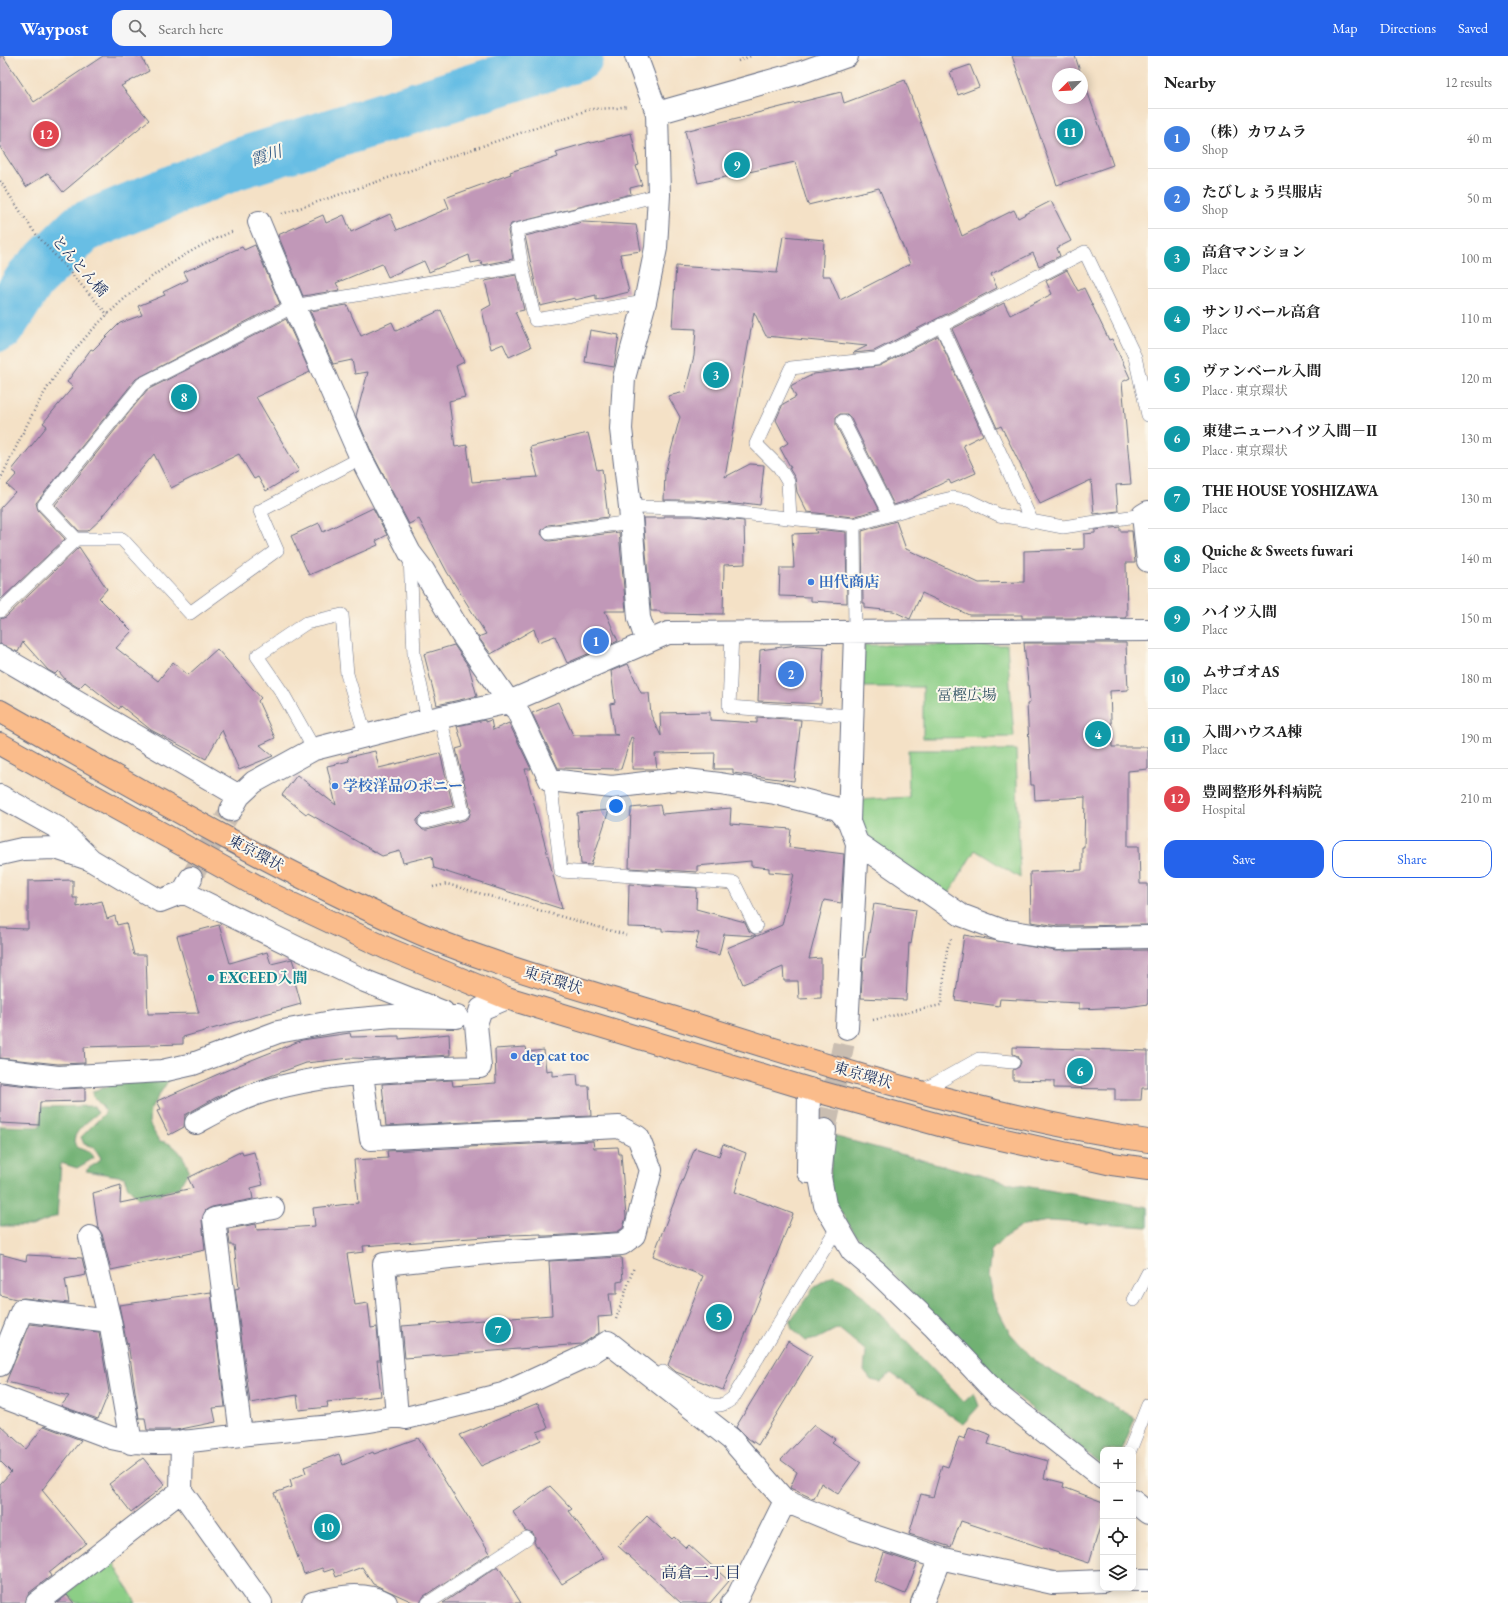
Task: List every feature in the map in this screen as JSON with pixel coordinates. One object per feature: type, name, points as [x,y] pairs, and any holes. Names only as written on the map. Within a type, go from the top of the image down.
[{"type":"highway","name":"東京環状","points":[[0,711],[179,812],[288,870],[401,925],[495,962],[802,1058],[944,1099],[1090,1131],[1148,1141]]},
{"type":"highway","name":"東京環状","points":[[0,744],[273,895],[386,948],[507,998],[809,1089],[943,1126],[1112,1164],[1148,1169]]},
{"type":"street","points":[[636,56],[653,105],[659,194],[656,248],[645,302],[624,378],[621,429],[631,514],[638,618],[647,642]]},
{"type":"street","points":[[653,105],[802,72],[847,56]]},
{"type":"street","points":[[259,222],[361,458],[410,553],[423,570],[462,635],[509,702],[517,710],[550,780],[612,787],[678,779],[720,784],[775,793],[838,809],[849,822],[857,843],[847,1026]]},
{"type":"street","points":[[1145,513],[1148,561]]},
{"type":"street","points":[[0,656],[235,803],[254,782],[314,749],[509,702],[668,632],[855,633],[1148,630]]},
{"type":"street","points":[[849,822],[855,633]]},
{"type":"street","points":[[0,796],[58,828],[91,860]]},
{"type":"street","points":[[857,843],[961,915],[1001,930],[1058,939],[1148,937]]},
{"type":"street","points":[[0,854],[22,849],[56,848],[91,860],[160,901],[187,885],[365,981],[467,1021]]},
{"type":"street","points":[[0,1070],[58,1076],[162,1070],[192,1064],[278,1032],[337,1021],[393,1016],[467,1021],[481,1009],[507,998]]},
{"type":"street","points":[[196,1123],[244,1099],[265,1091],[328,1077],[385,1070],[480,1067],[467,1021]]},
{"type":"street","points":[[362,1074],[371,1139],[619,1127],[638,1137],[651,1170],[634,1235],[622,1244],[497,1252],[384,1264],[398,1416]]},
{"type":"street","points":[[809,1089],[809,1198],[816,1216],[852,1251],[878,1272],[998,1395],[1100,1476]]},
{"type":"street","points":[[825,1130],[820,1178],[825,1205],[852,1251]]},
{"type":"street","points":[[241,1435],[214,1219],[273,1208]]},
{"type":"street","points":[[90,1237],[110,1321],[131,1443]]},
{"type":"street","points":[[0,1366],[22,1310],[110,1321]]},
{"type":"street","points":[[1,1397],[112,1438],[131,1443],[182,1442],[367,1422],[398,1416],[406,1418],[504,1394],[588,1355],[608,1342],[679,1391],[731,1440],[785,1501],[853,1529],[940,1558],[1052,1583],[1100,1581]]},
{"type":"street","points":[[182,1442],[181,1491],[262,1603]]},
{"type":"street","points":[[37,1603],[181,1491]]},
{"type":"street","points":[[732,1603],[738,1596],[785,1501]]},
{"type":"street","points":[[1136,1503],[1148,1513]]},
{"type":"street","points":[[922,1603],[940,1558]]},
{"type":"street","points":[[1136,1580],[1148,1580]]},
{"type":"street","points":[[313,1603],[346,1595],[360,1596],[386,1603]]},
{"type":"lane","points":[[645,302],[535,320],[522,266],[516,230],[659,194]]},
{"type":"lane","points":[[790,518],[788,482],[779,467],[756,444],[791,368],[876,359],[1086,252],[1135,356],[1148,415]]},
{"type":"lane","points":[[76,539],[44,505],[142,384],[294,306],[522,266]]},
{"type":"lane","points":[[941,325],[1032,522]]},
{"type":"lane","points":[[843,421],[890,514]]},
{"type":"lane","points":[[0,611],[76,539],[122,539],[190,613],[277,550],[260,511],[361,458]]},
{"type":"lane","points":[[549,533],[631,514],[693,508],[854,525],[952,498],[968,500],[999,514],[1062,527],[1145,513]]},
{"type":"lane","points":[[854,525],[855,633]]},
{"type":"lane","points":[[410,553],[414,655],[463,812],[425,822]]},
{"type":"lane","points":[[314,749],[283,694],[257,656],[306,622],[342,616],[347,674],[366,737]]},
{"type":"lane","points":[[732,632],[729,707],[852,716]]},
{"type":"lane","points":[[550,780],[561,871],[734,883],[756,926]]},
{"type":"lane","points":[[920,1092],[979,1059],[1013,1062]]},
{"type":"lane","points":[[663,1372],[679,1391],[708,1404],[715,1406],[724,1405],[733,1398],[834,1233]]},
{"type":"lane","points":[[1134,1300],[1148,1273]]},
{"type":"lane","points":[[1131,1447],[1148,1405]]},
{"type":"lane","points":[[428,1603],[527,1538]]},
{"type":"path","name":"とんとん橋","points":[[0,181],[35,232],[108,315]]},
{"type":"path","points":[[432,887],[447,884],[626,935]]},
{"type":"path","points":[[847,1026],[941,1005],[947,949],[955,923],[961,915]]},
{"type":"green space","name":"冨樫広場","points":[[864,645],[1007,645],[1014,737],[923,738],[923,687],[863,687]]},
{"type":"green space","points":[[908,750],[1016,750],[1020,878],[975,850],[948,895],[874,843],[861,825],[858,800],[909,797]]},
{"type":"green space","points":[[170,1078],[150,1109],[149,1123],[159,1141],[170,1144],[174,1147],[182,1155],[187,1165],[189,1170],[179,1188],[164,1192],[154,1198],[138,1198],[128,1187],[124,1177],[86,1171],[101,1158],[94,1147],[84,1144],[81,1137],[105,1113],[103,1107],[93,1097],[93,1091],[121,1082]]},
{"type":"green space","points":[[94,1106],[98,1113],[80,1129],[74,1139],[75,1144],[79,1148],[90,1152],[94,1158],[77,1168],[61,1163],[57,1216],[32,1226],[0,1226],[0,1126],[40,1127],[42,1107]]},
{"type":"green space","points":[[833,1136],[1013,1184],[1148,1207],[1148,1227],[1049,1221],[1024,1225],[1006,1236],[991,1251],[988,1276],[993,1300],[1010,1333],[1037,1363],[1135,1418],[1123,1447],[1100,1447],[1100,1464],[994,1378],[856,1236],[829,1193]]},
{"type":"green space","points":[[834,1275],[852,1285],[964,1402],[974,1393],[979,1406],[963,1424],[891,1373],[880,1382],[871,1380],[864,1371],[866,1351],[838,1328],[817,1339],[806,1341],[792,1329],[790,1321],[815,1286]]},
{"type":"green space","points":[[111,1558],[136,1603],[76,1603],[67,1593]]},
{"type":"building","points":[[0,56],[3,56],[34,102],[103,56],[141,56],[149,71],[121,86],[149,120],[63,192],[48,173],[26,187],[0,147]]},
{"type":"building","points":[[1012,56],[1075,56],[1079,68],[1052,68],[1052,104],[1088,104],[1088,93],[1113,165],[1057,185]]},
{"type":"building","points":[[970,65],[979,87],[958,95],[950,72]]},
{"type":"building","points":[[905,80],[962,236],[1014,210],[1018,218],[1051,201],[1071,241],[1057,248],[1060,256],[1039,266],[1033,253],[991,274],[997,288],[874,351],[853,353],[867,346],[766,336],[754,312],[725,477],[750,464],[764,465],[760,505],[744,503],[744,505],[694,500],[664,500],[665,473],[680,417],[668,396],[685,392],[694,356],[696,329],[672,328],[676,266],[777,273],[783,236],[824,240],[822,276],[830,276],[840,300],[910,264],[879,188],[808,205],[795,162],[698,183],[685,131],[841,92],[844,103]]},
{"type":"building","points":[[631,133],[639,165],[636,166],[642,185],[630,188],[631,194],[511,224],[508,231],[513,259],[482,265],[481,261],[471,263],[469,255],[429,272],[424,261],[388,277],[382,264],[336,283],[340,290],[303,296],[278,235],[323,215],[326,223],[344,215],[351,232],[390,214],[397,230],[449,208],[445,198],[511,174],[510,172],[558,157],[556,152],[590,142]]},
{"type":"building","points":[[583,222],[636,225],[641,251],[620,254],[629,292],[596,300],[596,295],[540,306],[525,236]]},
{"type":"building","points":[[255,245],[280,304],[136,379],[36,503],[38,510],[65,539],[0,600],[0,508],[15,492],[7,485],[17,474],[12,470],[47,426],[43,423],[73,387],[67,382],[91,349],[93,350],[120,323],[142,315],[138,306],[165,295],[163,292],[188,280],[184,272],[242,247],[244,250]]},
{"type":"building","points":[[1067,270],[1078,291],[1084,288],[1109,340],[1112,339],[1130,378],[1122,382],[1131,484],[1116,485],[1118,511],[1094,514],[1091,480],[1040,504],[1001,426],[997,428],[952,329],[1004,303],[1010,315],[1052,294],[1046,281]]},
{"type":"building","points":[[516,275],[524,310],[515,312],[531,347],[509,357],[503,344],[491,349],[482,310],[491,305],[485,281]]},
{"type":"building","points":[[347,305],[361,336],[392,322],[396,331],[441,310],[464,362],[456,366],[465,397],[449,401],[455,447],[467,445],[472,482],[538,477],[530,447],[588,433],[597,470],[602,469],[608,517],[548,525],[542,530],[541,534],[546,540],[550,541],[619,532],[626,611],[605,611],[618,641],[567,663],[555,636],[538,642],[534,629],[491,654],[478,637],[486,634],[447,572],[419,519],[409,524],[372,453],[356,416],[368,372],[355,374],[352,360],[333,364],[310,311]]},
{"type":"building","points":[[286,319],[310,372],[256,397],[299,471],[266,491],[258,477],[254,479],[239,454],[171,488],[154,454],[102,516],[103,517],[88,531],[79,531],[55,505],[147,390]]},
{"type":"building","points":[[590,330],[619,335],[614,367],[585,362]]},
{"type":"building","points":[[938,336],[983,435],[963,445],[976,473],[951,484],[949,480],[906,501],[894,505],[850,417],[847,414],[840,414],[836,417],[836,425],[879,509],[853,517],[807,512],[797,492],[795,478],[789,468],[791,468],[780,448],[788,443],[776,420],[783,404],[796,397],[791,387],[792,385],[814,374],[879,366]]},
{"type":"building","points":[[373,508],[387,535],[376,541],[378,545],[309,575],[291,536],[319,523],[323,532]]},
{"type":"building","points":[[664,516],[693,516],[744,521],[745,564],[724,565],[723,614],[660,613],[660,611],[651,611],[643,518],[664,518]]},
{"type":"building","points":[[896,521],[906,549],[979,583],[1024,582],[1024,551],[1084,549],[1084,534],[1095,533],[1095,530],[1120,527],[1120,531],[1132,531],[1135,563],[1126,563],[1127,615],[1125,618],[1022,618],[1022,615],[969,615],[922,593],[910,619],[893,611],[865,608],[865,603],[863,603],[862,531]]},
{"type":"building","name":"田代商店","points":[[815,529],[846,532],[847,603],[811,601],[811,597],[779,596],[780,568],[794,568],[792,534],[817,533]]},
{"type":"building","points":[[79,547],[107,589],[99,598],[132,631],[116,648],[158,681],[173,662],[188,675],[217,649],[261,698],[258,701],[275,738],[260,745],[273,756],[239,770],[222,730],[206,759],[151,730],[121,706],[119,709],[85,682],[79,688],[66,680],[58,671],[55,674],[48,670],[23,642],[18,652],[0,644],[0,619],[6,617]]},
{"type":"building","points":[[1024,643],[1126,643],[1128,690],[1110,691],[1112,747],[1148,747],[1148,769],[1128,771],[1128,846],[1139,846],[1140,884],[1148,884],[1148,925],[1059,926],[1031,922],[1030,872],[1082,870],[1085,797],[1035,800],[1034,785],[1031,785],[1027,704],[1030,703]]},
{"type":"building","points":[[454,645],[469,667],[477,696],[437,705],[424,654]]},
{"type":"building","points":[[797,645],[824,647],[821,704],[758,701],[760,650]]},
{"type":"building","points":[[628,664],[641,693],[649,693],[651,715],[661,736],[660,713],[710,712],[710,720],[757,723],[757,717],[801,720],[794,781],[733,773],[733,769],[714,769],[715,753],[655,754],[657,769],[632,769],[633,738],[631,737],[621,769],[558,768],[532,713],[558,702],[573,735],[618,735],[614,734],[610,704],[615,703],[611,671]]},
{"type":"building","points":[[485,720],[485,722],[491,720],[493,730],[509,723],[531,769],[525,769],[562,909],[434,868],[432,856],[403,863],[400,851],[382,856],[308,813],[306,814],[282,795],[297,775],[336,805],[327,766],[349,761],[348,757],[375,751],[379,768],[440,753],[453,806],[423,814],[417,820],[417,824],[423,830],[427,830],[465,820],[469,817],[471,810],[456,749],[463,747],[457,726]]},
{"type":"building","points":[[660,805],[662,814],[731,808],[730,824],[791,829],[789,847],[844,854],[841,903],[824,900],[809,959],[821,958],[821,998],[799,999],[798,981],[784,981],[783,967],[743,984],[727,948],[756,936],[724,934],[719,955],[695,949],[699,933],[662,931],[662,928],[628,927],[629,884],[697,888],[696,909],[745,922],[749,931],[757,936],[782,925],[794,874],[769,872],[769,868],[751,866],[751,861],[697,866],[697,872],[629,868],[631,808]]},
{"type":"building","points":[[609,810],[591,865],[581,864],[577,813]]},
{"type":"building","points":[[73,880],[73,898],[77,898],[77,907],[102,901],[107,919],[115,916],[117,925],[126,923],[134,955],[146,955],[148,1014],[199,1013],[177,936],[219,925],[230,963],[267,952],[271,964],[292,959],[299,980],[295,982],[301,1004],[183,1037],[183,1044],[84,1047],[85,1063],[58,1064],[0,1058],[0,928],[28,929],[28,881]]},
{"type":"building","points":[[874,904],[916,910],[911,944],[909,943],[906,1000],[861,998],[863,958],[865,958]]},
{"type":"building","points":[[964,935],[1056,951],[1148,950],[1148,1004],[1127,1007],[1079,1009],[1079,1003],[1000,999],[999,1006],[955,1000]]},
{"type":"building","points":[[350,1033],[351,1037],[399,1036],[399,1039],[449,1034],[450,1055],[381,1059],[350,1058],[306,1063],[215,1098],[185,1115],[184,1127],[169,1135],[157,1111],[161,1109],[157,1101],[239,1065],[302,1040]]},
{"type":"building","points":[[526,1047],[527,1052],[544,1050],[546,1071],[552,1070],[552,1076],[577,1074],[578,1086],[589,1086],[591,1116],[386,1126],[382,1084],[452,1080],[453,1086],[496,1083],[495,1049]]},
{"type":"building","points":[[1013,1047],[1148,1051],[1148,1088],[1142,1088],[1141,1100],[1115,1100],[1115,1089],[1054,1088],[1054,1081],[1013,1080],[1013,1070],[1019,1067],[1021,1062],[1018,1056],[1013,1054]]},
{"type":"building","points":[[0,1083],[57,1089],[85,1088],[85,1101],[40,1102],[39,1125],[0,1123]]},
{"type":"building","points":[[593,1141],[594,1148],[618,1147],[619,1154],[621,1154],[626,1217],[623,1228],[617,1232],[547,1236],[541,1236],[541,1234],[511,1235],[363,1246],[364,1252],[347,1254],[355,1305],[368,1303],[371,1328],[377,1327],[380,1360],[377,1360],[381,1396],[327,1402],[328,1407],[299,1410],[297,1395],[250,1403],[235,1289],[239,1288],[234,1245],[230,1245],[228,1229],[256,1224],[257,1230],[315,1226],[313,1208],[358,1203],[354,1160],[388,1158],[387,1151]]},
{"type":"building","points":[[723,1144],[746,1153],[735,1192],[793,1214],[723,1390],[676,1372],[668,1365],[703,1276],[653,1256],[695,1148],[719,1156]]},
{"type":"building","points":[[242,1151],[243,1155],[254,1152],[263,1185],[251,1188],[253,1199],[212,1207],[206,1210],[202,1220],[205,1250],[111,1270],[102,1234],[98,1228],[93,1193],[121,1185],[120,1203],[193,1188],[188,1178]]},
{"type":"building","points":[[0,1254],[26,1261],[27,1255],[82,1258],[86,1275],[65,1279],[69,1303],[24,1298],[16,1299],[0,1295]]},
{"type":"building","points":[[621,1257],[623,1281],[617,1282],[617,1294],[609,1294],[612,1316],[598,1317],[599,1333],[582,1344],[405,1358],[402,1326],[552,1315],[549,1261]]},
{"type":"building","points":[[211,1292],[225,1407],[213,1408],[216,1422],[176,1430],[147,1430],[145,1418],[139,1418],[128,1343],[127,1345],[119,1305]]},
{"type":"building","points":[[30,1324],[99,1332],[109,1392],[98,1419],[61,1406],[69,1396],[6,1382]]},
{"type":"building","points":[[788,1341],[812,1356],[758,1445],[746,1437],[736,1427]]},
{"type":"building","points":[[538,1403],[548,1428],[537,1432],[541,1440],[481,1466],[460,1435]]},
{"type":"building","points":[[0,1425],[26,1449],[44,1426],[81,1440],[42,1490],[86,1543],[49,1573],[51,1576],[29,1593],[25,1603],[0,1603],[0,1484],[11,1472],[0,1461]]},
{"type":"building","points":[[814,1425],[835,1439],[832,1442],[861,1462],[838,1494],[821,1483],[814,1499],[790,1488],[797,1472],[781,1460]]},
{"type":"building","points":[[969,1427],[991,1435],[988,1444],[1048,1461],[1044,1478],[1064,1483],[1063,1487],[1100,1501],[1100,1527],[1089,1563],[961,1521],[951,1547],[909,1534],[921,1494],[933,1497],[942,1465],[948,1467],[959,1437],[965,1439]]},
{"type":"building","points":[[418,1438],[490,1553],[424,1596],[420,1603],[415,1603],[373,1584],[362,1567],[336,1577],[333,1569],[324,1572],[322,1568],[304,1574],[274,1493],[292,1487],[290,1480],[306,1473],[304,1467],[339,1454],[343,1465],[373,1452],[374,1454]]},
{"type":"building","points":[[143,1458],[165,1485],[131,1512],[109,1484]]},
{"type":"building","points":[[550,1486],[572,1509],[569,1511],[604,1558],[562,1584],[534,1542],[535,1538],[533,1533],[525,1530],[513,1512]]},
{"type":"building","points":[[647,1516],[672,1539],[674,1537],[686,1548],[689,1545],[729,1581],[710,1603],[681,1603],[618,1546]]},
{"type":"building","points":[[884,1553],[917,1564],[905,1594],[874,1581]]},
{"type":"building","points":[[498,1566],[521,1603],[443,1603]]},
{"type":"building","points":[[67,1595],[74,1603],[57,1603]]},
{"type":"waterway","name":"霞川","points":[[0,326],[31,278],[82,228],[234,165],[578,56]]},
{"type":"tunnel","points":[[191,878],[231,810]]},
{"type":"tunnel","points":[[825,1130],[847,1028]]},
{"type":"place","name":"入間ハウスA棟","points":[[1070,132]]},
{"type":"place","name":"豊岡整形外科病院","points":[[46,134]]},
{"type":"place","name":"ハイツ入間","points":[[737,165]]},
{"type":"place","name":"高倉マンション","points":[[716,375]]},
{"type":"place","name":"Quiche & Sweets fuwari","points":[[184,397]]},
{"type":"place","name":"田代商店","points":[[811,582]]},
{"type":"place","name":"（株）カワムラ","points":[[596,641]]},
{"type":"place","name":"たびしょう呉服店","points":[[791,674]]},
{"type":"place","name":"サンリベール高倉","points":[[1098,734]]},
{"type":"place","name":"学校洋品のポニー","points":[[335,786]]},
{"type":"place","name":"EXCEED入間","points":[[211,978]]},
{"type":"place","name":"dep cat toc","points":[[514,1056]]},
{"type":"place","name":"東建ニューハイツ入間－Ⅱ","points":[[1080,1071]]},
{"type":"place","name":"ヴァンベール入間","points":[[719,1317]]},
{"type":"place","name":"THE HOUSE YOSHIZAWA","points":[[498,1330]]},
{"type":"place","name":"ムサゴオAS","points":[[327,1527]]},
{"type":"district","name":"高倉二丁目","points":[[701,1572]]}]
